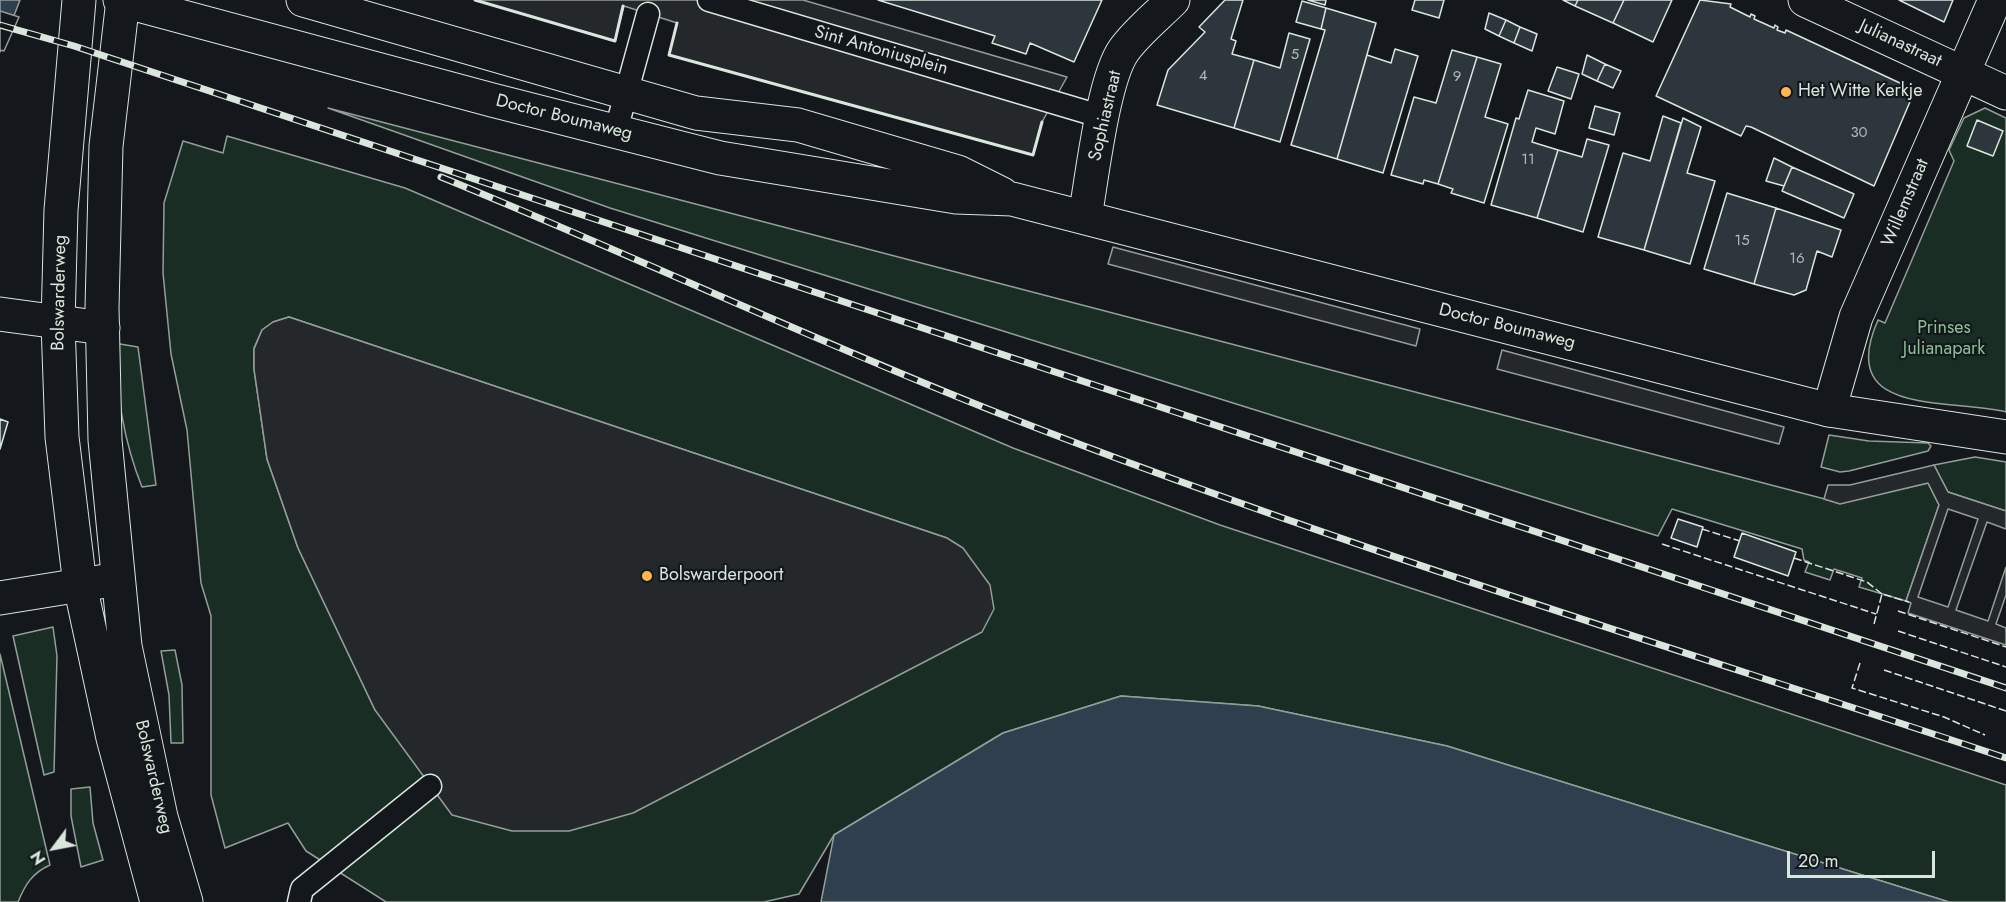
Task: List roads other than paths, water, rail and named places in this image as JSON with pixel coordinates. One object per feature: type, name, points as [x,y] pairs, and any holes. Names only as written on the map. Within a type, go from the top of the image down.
[{"type":"main road","name":"Bolswarderweg","points":[[79,0],[61,210],[58,323],[68,587],[113,738],[157,902]]},
{"type":"main road","name":"Bolswarderweg","points":[[122,0],[106,146],[103,328],[105,440],[125,646],[161,817],[186,902]]},
{"type":"main road","name":"Doctor Boumaweg","points":[[122,0],[492,100],[720,158],[956,197],[1012,199],[1829,410],[2006,437]]},
{"type":"main road","name":"Doctor Boumaweg","points":[[303,0],[627,91],[696,113],[798,125],[958,172],[1012,199]]},
{"type":"main road","name":"Sophiastraat","points":[[1084,217],[1103,117],[1117,64],[1124,50],[1173,0]]},
{"type":"main road","name":"Julianastraat","points":[[1805,0],[1963,72]]},
{"type":"main road","name":"Willemstraat","points":[[1829,410],[1856,317],[1995,0]]},
{"type":"main road","points":[[1963,72],[2006,93]]},
{"type":"main road","points":[[0,314],[103,328]]},
{"type":"main road","points":[[0,598],[117,579]]},
{"type":"lane","name":"Sint Antoniusplein","points":[[709,0],[1103,117]]},
{"type":"lane","points":[[616,130],[648,14]]},
{"type":"lane","points":[[299,902],[302,889],[430,786]]},
{"type":"water","points":[[0,0],[20,0],[0,52]]},
{"type":"water","points":[[1121,696],[1258,706],[1447,746],[1949,902],[821,902],[834,835],[1003,733]]},
{"type":"railway","points":[[0,25],[74,46],[2006,688]]},
{"type":"railway","points":[[441,177],[928,385],[1122,460],[1247,506],[1499,592],[2006,758]]},
{"type":"place","name":"Het Witte Kerkje","points":[[1786,92]]},
{"type":"place","name":"Bolswarderpoort","points":[[647,576]]},
{"type":"park label","name":"Prinses Julianapark","points":[[1944,339]]}]
